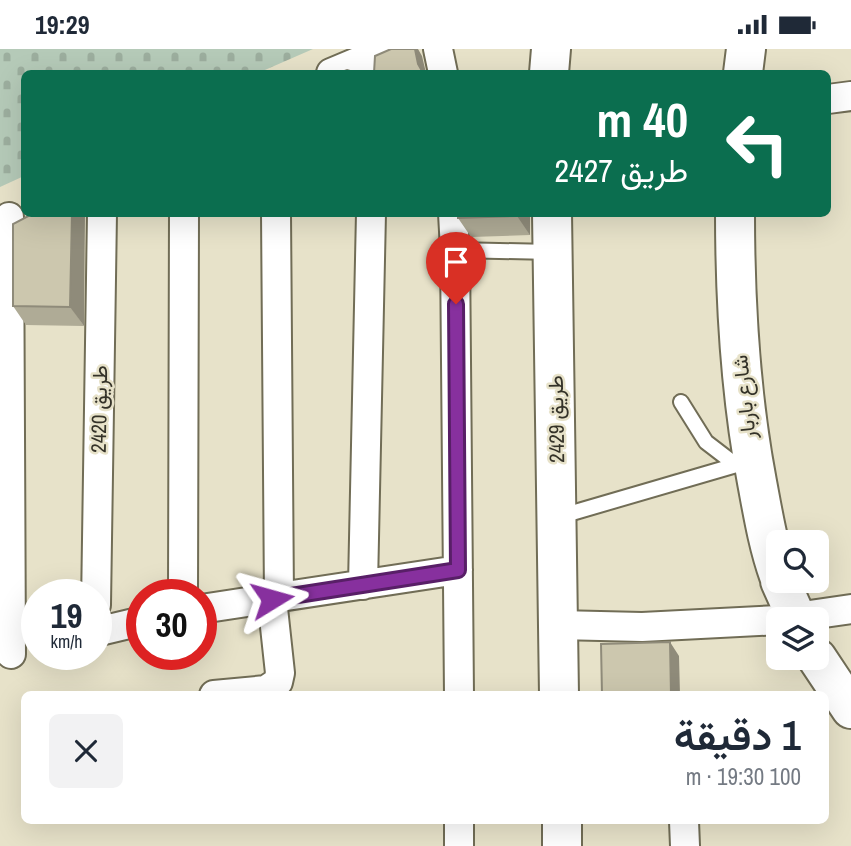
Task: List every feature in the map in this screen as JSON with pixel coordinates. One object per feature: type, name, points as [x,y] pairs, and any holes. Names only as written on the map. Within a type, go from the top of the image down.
[{"type":"street","points":[[438,49],[442,70]]},
{"type":"street","points":[[549,70],[551,49]]},
{"type":"street","points":[[743,70],[746,49]]},
{"type":"street","points":[[341,70],[379,59]]},
{"type":"street","points":[[831,99],[851,96]]},
{"type":"street","points":[[11,216],[16,653]]},
{"type":"street","name":"طريق 2420","points":[[96,579],[102,217]]},
{"type":"street","points":[[183,579],[184,217]]},
{"type":"street","points":[[256,691],[266,690],[278,683],[280,673],[276,599],[276,217]]},
{"type":"street","points":[[363,585],[372,217]]},
{"type":"street","points":[[453,217],[458,691]]},
{"type":"street","name":"طريق 2429","points":[[552,217],[559,691]]},
{"type":"street","name":"شارع باربار","points":[[735,217],[744,463],[766,540]]},
{"type":"street","points":[[217,607],[458,570]]},
{"type":"street","points":[[829,612],[851,609]]},
{"type":"street","points":[[558,625],[642,627],[766,620]]},
{"type":"street","points":[[825,670],[851,709]]},
{"type":"street","points":[[459,824],[459,846]]},
{"type":"street","points":[[562,824],[562,846]]},
{"type":"street","points":[[684,824],[685,846]]},
{"type":"lane","points":[[455,250],[553,252]]},
{"type":"lane","points":[[681,402],[706,442],[744,463]]},
{"type":"lane","points":[[557,517],[744,463]]},
{"type":"green space","points":[[0,49],[313,49],[265,70],[21,70],[21,177],[0,187]]},
{"type":"building","points":[[391,49],[415,49],[421,70],[374,70],[375,56]]},
{"type":"building","points":[[26,217],[72,217],[70,307],[13,306],[13,224]]},
{"type":"building","points":[[670,642],[671,691],[602,691],[601,644]]},
{"type":"route","points":[[272,599],[458,570],[456,304]]}]
